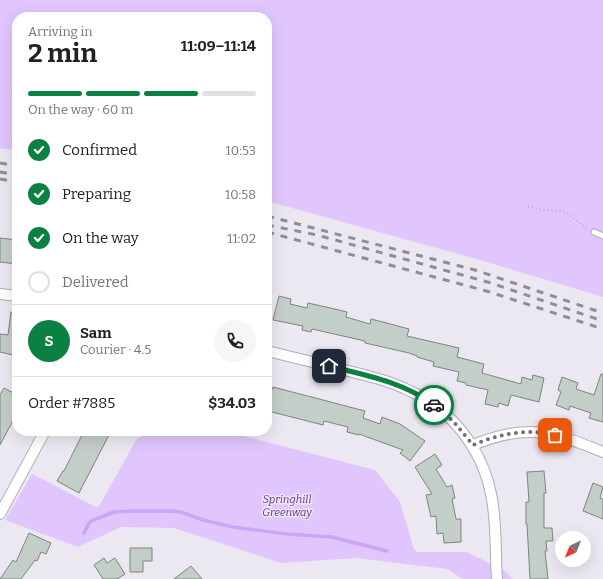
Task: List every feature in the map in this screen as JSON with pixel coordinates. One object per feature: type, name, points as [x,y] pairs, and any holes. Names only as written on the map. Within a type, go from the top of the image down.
[{"type":"street","points":[[0,294],[12,295]]},
{"type":"street","points":[[272,352],[375,378],[411,391],[447,416],[461,430],[473,445],[491,494],[497,579]]},
{"type":"street","points":[[473,445],[516,432],[534,432],[546,433],[565,438],[603,452]]},
{"type":"street","points":[[0,514],[43,436]]},
{"type":"lane","points":[[594,232],[603,236]]},
{"type":"path","points":[[528,206],[541,210],[562,211],[567,213],[581,226],[594,232]]},
{"type":"green space","points":[[0,0],[603,0],[603,297],[480,260],[272,202],[272,12],[12,12],[12,149],[0,148]]},
{"type":"green space","name":"Springhill Greenway","points":[[142,436],[243,436],[375,470],[400,502],[414,549],[417,552],[467,552],[505,571],[513,579],[463,579],[447,569],[356,558],[281,563],[174,528],[121,527],[78,547],[5,520],[32,474],[98,508],[136,440]]},
{"type":"building","points":[[0,238],[12,239],[12,263],[0,262]]},
{"type":"building","points":[[279,296],[291,299],[290,304],[307,308],[308,303],[347,312],[346,317],[370,324],[371,319],[409,329],[407,336],[459,348],[457,357],[484,364],[482,373],[521,384],[522,377],[532,380],[533,375],[544,378],[539,402],[511,395],[508,406],[499,403],[498,407],[485,404],[488,390],[466,385],[466,383],[457,381],[459,372],[433,366],[434,362],[409,353],[365,343],[365,341],[312,329],[311,332],[302,330],[303,326],[273,320]]},
{"type":"building","points":[[11,312],[12,355],[0,352],[0,334],[8,335]]},
{"type":"building","points":[[601,374],[603,374],[603,422],[589,418],[591,413],[570,406],[569,410],[556,405],[561,392],[558,390],[562,377],[578,383],[576,389],[594,395]]},
{"type":"building","points":[[273,387],[365,411],[363,418],[380,424],[382,417],[400,424],[425,441],[410,461],[400,453],[403,450],[359,434],[347,432],[348,427],[324,421],[323,425],[272,412]]},
{"type":"building","points":[[4,388],[12,392],[12,422],[0,445],[0,395]]},
{"type":"building","points":[[82,436],[108,436],[79,493],[57,481],[64,471]]},
{"type":"building","points":[[435,454],[442,465],[436,469],[447,487],[452,485],[455,498],[452,499],[456,519],[461,519],[461,542],[444,543],[443,533],[437,534],[436,516],[431,517],[426,495],[432,494],[415,467]]},
{"type":"building","points":[[544,471],[546,493],[544,493],[544,528],[552,528],[553,541],[546,541],[547,551],[545,551],[548,579],[530,579],[526,524],[526,502],[529,502],[527,472]]},
{"type":"building","points":[[593,483],[603,487],[600,498],[603,499],[603,519],[583,511]]},
{"type":"building","points":[[29,533],[51,543],[46,554],[41,552],[37,561],[35,560],[21,579],[0,579],[13,560],[16,562]]},
{"type":"building","points":[[130,548],[152,548],[152,561],[143,561],[143,572],[130,572]]},
{"type":"building","points":[[104,558],[107,563],[115,558],[125,574],[117,579],[103,579],[94,565]]},
{"type":"building","points":[[191,566],[202,579],[174,579]]},
{"type":"waterway","points":[[84,533],[89,523],[93,520],[114,512],[170,511],[181,512],[203,520],[233,527],[287,534],[332,537],[387,551]]},
{"type":"railway","points":[[0,163],[12,165]]},
{"type":"railway","points":[[0,172],[12,174]]},
{"type":"railway","points":[[0,179],[12,181]]},
{"type":"railway","points":[[272,217],[475,270],[603,313]]},
{"type":"railway","points":[[272,226],[317,235],[491,283],[603,321]]},
{"type":"railway","points":[[272,233],[490,292],[603,329]]},
{"type":"way so far","points":[[434,405],[453,421],[473,445],[485,440],[516,432],[534,432],[555,435]]},
{"type":"route","points":[[329,366],[396,385],[411,391],[434,405]]}]
